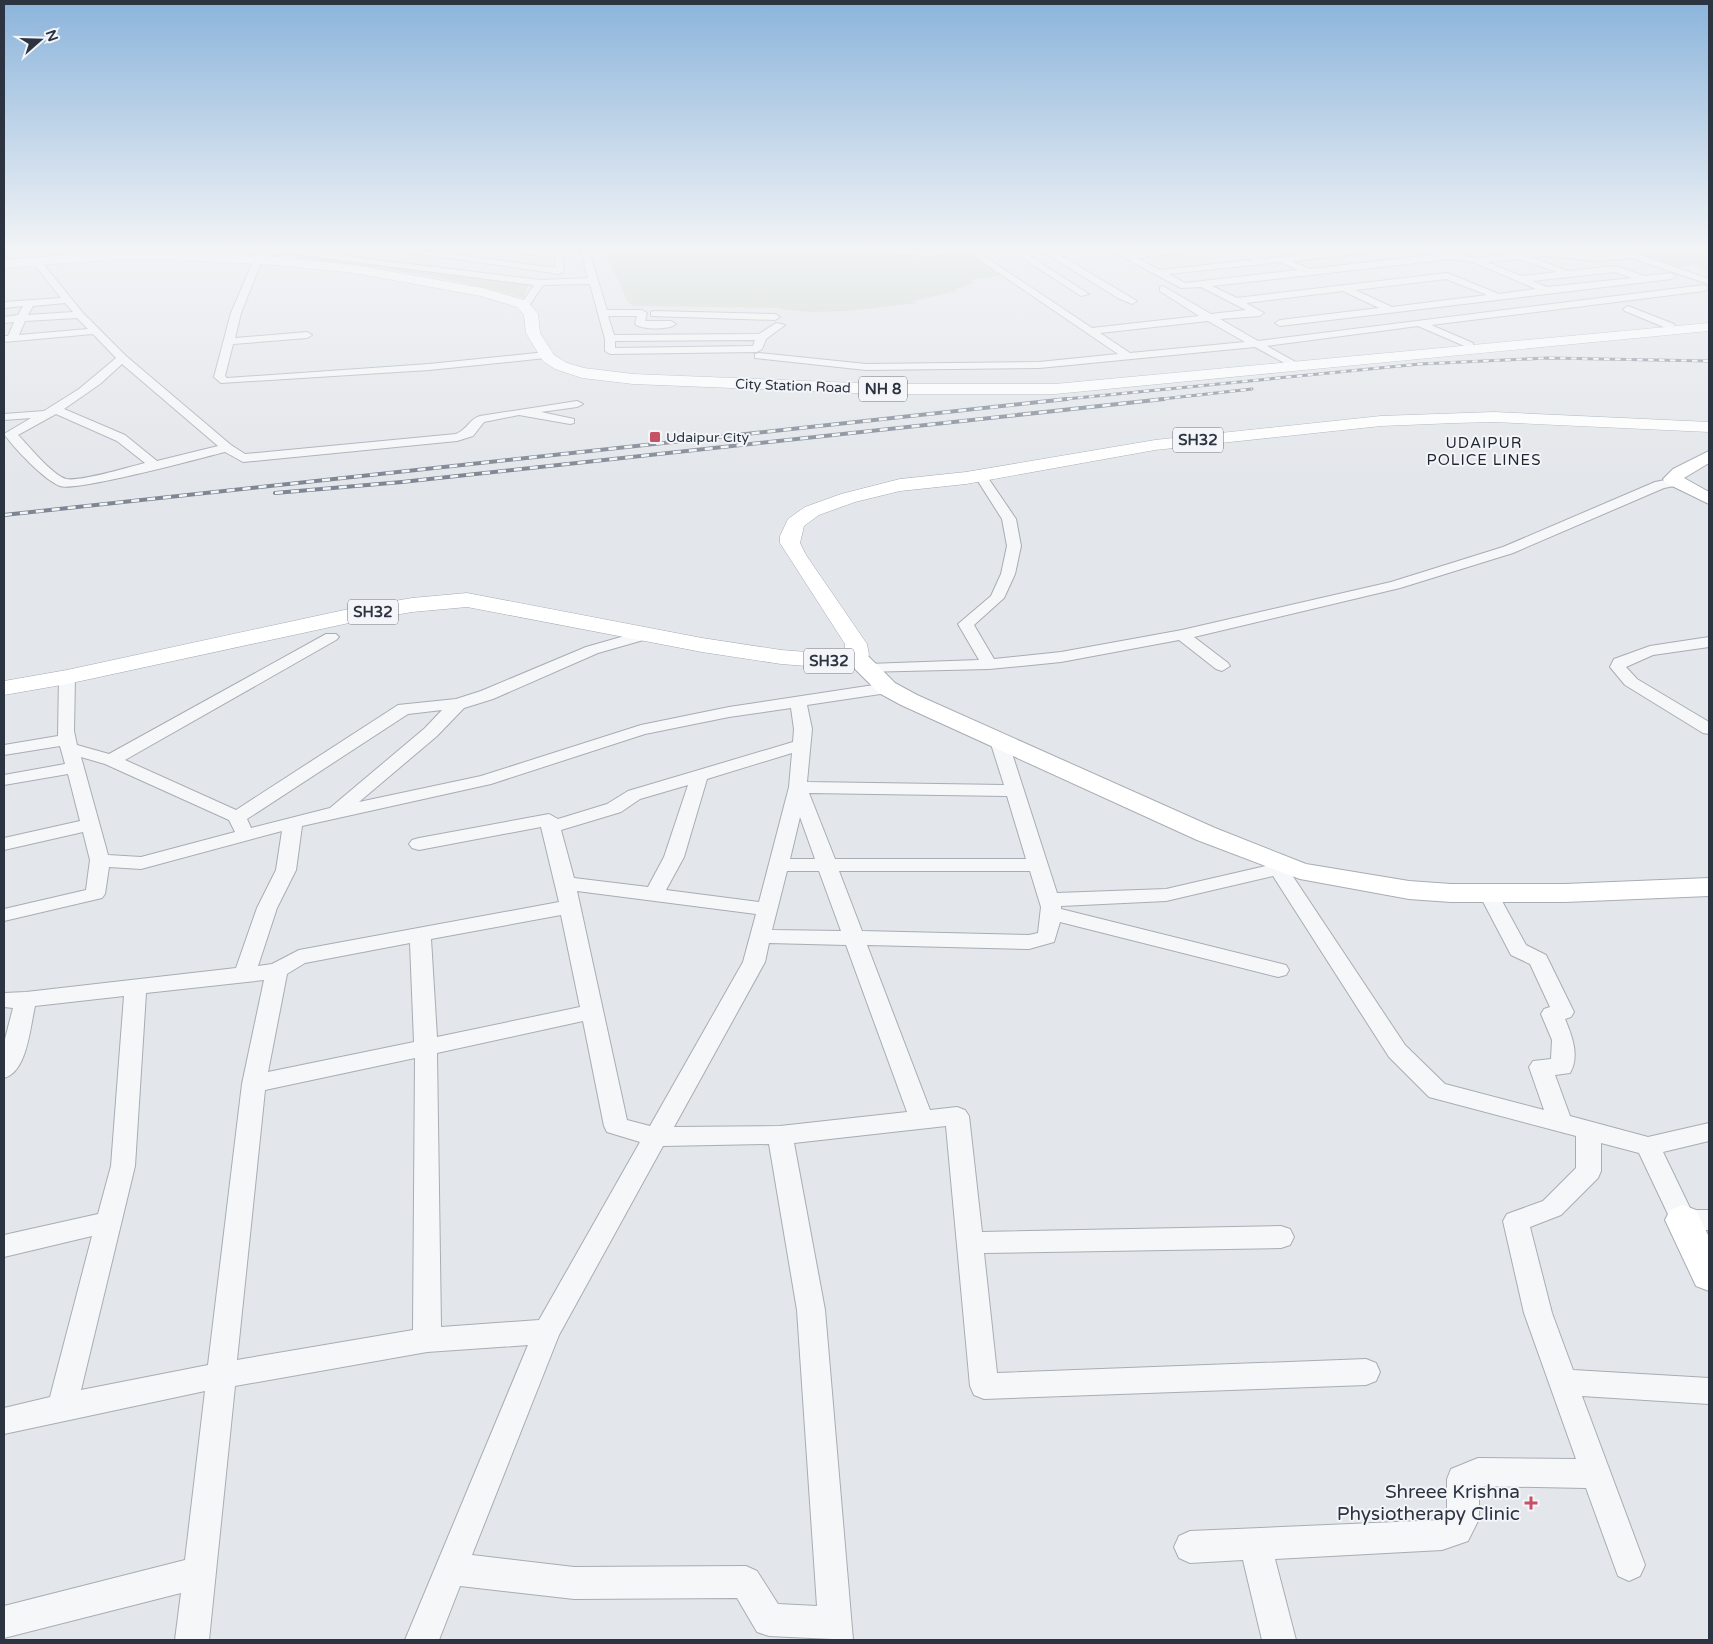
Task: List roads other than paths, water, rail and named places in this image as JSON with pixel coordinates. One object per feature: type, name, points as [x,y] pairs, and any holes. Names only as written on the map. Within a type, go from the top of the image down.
[{"type":"main road","name":"City Station Road","points":[[532,325],[533,333],[546,355],[561,366],[582,372],[633,379],[968,391],[1055,389],[1469,345],[1687,325]]},
{"type":"main road","name":"City Station Road","points":[[541,325],[548,345],[569,364],[588,370],[633,375],[1009,386],[1059,384],[1709,327]]},
{"type":"main road","name":"SH32","points":[[4,688],[67,678],[358,615],[412,605],[466,600],[745,652],[811,660],[840,660],[861,663],[856,644],[802,565],[790,544],[792,529],[802,517],[827,505],[882,489],[980,475],[1154,445],[1381,421],[1494,417],[1709,427]]},
{"type":"main road","points":[[832,609],[836,632],[828,651],[834,655],[861,663]]},
{"type":"main road","points":[[745,652],[795,650],[831,644]]},
{"type":"street","points":[[8,339],[17,325]]},
{"type":"street","points":[[90,325],[122,358],[227,448],[243,458],[457,437],[469,433],[480,419],[577,404]]},
{"type":"street","points":[[235,325],[235,333],[219,377],[225,381],[429,367],[546,355]]},
{"type":"street","points":[[610,325],[610,338],[761,337],[773,325]]},
{"type":"street","points":[[1081,325],[1126,355]]},
{"type":"street","points":[[1090,331],[1148,325]]},
{"type":"street","points":[[1222,325],[1294,364]]},
{"type":"street","points":[[1282,325],[1307,337]]},
{"type":"street","points":[[759,356],[866,367],[977,368],[1048,364],[1126,355],[1257,344],[1405,325]]},
{"type":"street","points":[[1423,325],[1469,345]]},
{"type":"street","points":[[1442,333],[1461,330]]},
{"type":"street","points":[[8,339],[97,331]]},
{"type":"street","points":[[235,333],[306,335]]},
{"type":"street","points":[[122,358],[101,379],[54,412],[7,436],[64,483],[91,480],[227,448]]},
{"type":"street","points":[[4,416],[54,412],[121,438],[155,465]]},
{"type":"street","points":[[518,412],[570,421]]},
{"type":"street","points":[[1709,456],[1672,477],[1675,482],[1709,499]]},
{"type":"street","points":[[980,475],[1009,519],[1014,546],[1008,574],[997,598],[966,624],[989,664]]},
{"type":"street","points":[[861,663],[989,664],[1061,657],[1182,635],[1395,585],[1508,550],[1660,485],[1675,482]]},
{"type":"street","points":[[237,817],[404,709],[458,704],[496,691],[592,650],[649,634]]},
{"type":"street","points":[[1182,635],[1222,666]]},
{"type":"street","points":[[111,760],[331,637]]},
{"type":"street","points":[[1708,728],[1631,682],[1618,667],[1620,662],[1636,655],[1709,642]]},
{"type":"street","points":[[861,663],[887,688],[999,741],[1279,866],[1410,890],[1489,894],[1709,887]]},
{"type":"street","points":[[4,914],[95,894],[100,860],[65,730],[67,678]]},
{"type":"street","points":[[100,860],[141,863],[334,813],[485,780],[641,730],[798,701],[887,688]]},
{"type":"street","points":[[422,1640],[547,1331],[754,962],[798,787],[803,729],[798,701]]},
{"type":"street","points":[[334,813],[431,732],[458,704]]},
{"type":"street","points":[[760,936],[1036,942],[1044,940],[1049,934],[1050,906],[999,741]]},
{"type":"street","points":[[4,750],[69,744],[111,760],[237,817],[245,837]]},
{"type":"street","points":[[551,827],[614,808],[634,795],[802,745]]},
{"type":"street","points":[[4,780],[76,767]]},
{"type":"street","points":[[654,894],[674,857],[700,774]]},
{"type":"street","points":[[798,787],[1014,791]]},
{"type":"street","points":[[798,787],[922,1120]]},
{"type":"street","points":[[419,844],[549,820],[565,883],[568,907],[616,1126],[656,1137],[780,1135],[957,1116],[984,1386],[1366,1372]]},
{"type":"street","points":[[4,844],[91,824]]},
{"type":"street","points":[[245,974],[268,908],[286,870],[293,824]]},
{"type":"street","points":[[778,865],[1038,865]]},
{"type":"street","points":[[1050,906],[1166,895],[1279,866]]},
{"type":"street","points":[[1279,866],[1397,1051],[1437,1091],[1648,1146],[1709,1132]]},
{"type":"street","points":[[565,883],[767,909]]},
{"type":"street","points":[[1489,894],[1518,950],[1539,960],[1563,1012],[1552,1014],[1563,1040],[1562,1066],[1541,1067],[1560,1123]]},
{"type":"street","points":[[1050,906],[1278,970]]},
{"type":"street","points":[[4,1070],[10,1063],[15,1000],[277,971],[299,957],[568,907]]},
{"type":"street","points":[[420,934],[426,1047],[427,1340]]},
{"type":"street","points":[[192,1640],[254,1084],[277,971]]},
{"type":"street","points":[[62,1406],[123,1166],[136,987]]},
{"type":"street","points":[[254,1084],[591,1012]]},
{"type":"street","points":[[1588,1130],[1589,1171],[1552,1208],[1516,1221],[1538,1313],[1629,1565]]},
{"type":"street","points":[[450,1570],[574,1583],[746,1582],[769,1620],[835,1632],[811,1310],[780,1135]]},
{"type":"street","points":[[1648,1146],[1696,1220],[1709,1276]]},
{"type":"street","points":[[4,1246],[109,1222]]},
{"type":"street","points":[[969,1242],[1281,1237]]},
{"type":"street","points":[[4,1422],[62,1406],[223,1375],[427,1340],[547,1331]]},
{"type":"street","points":[[1563,1382],[1709,1391]]},
{"type":"street","points":[[1190,1547],[1442,1535],[1457,1530],[1463,1519],[1462,1480],[1478,1472],[1595,1474]]},
{"type":"street","points":[[1255,1544],[1279,1640]]},
{"type":"street","points":[[4,1622],[200,1572]]},
{"type":"railway","points":[[1056,400],[1420,364],[1548,358],[1709,361]]},
{"type":"railway","points":[[1153,400],[1252,389]]},
{"type":"railway","points":[[4,515],[1067,399]]},
{"type":"railway","points":[[275,493],[402,482],[1164,399]]},
{"type":"place","name":"Udaipur City","points":[[655,437]]},
{"type":"place","name":"Shreee Krishna Physiotherapy Clinic","points":[[1531,1503]]},
{"type":"district","name":"UDAIPUR POLICE LINES","points":[[1484,452]]}]
